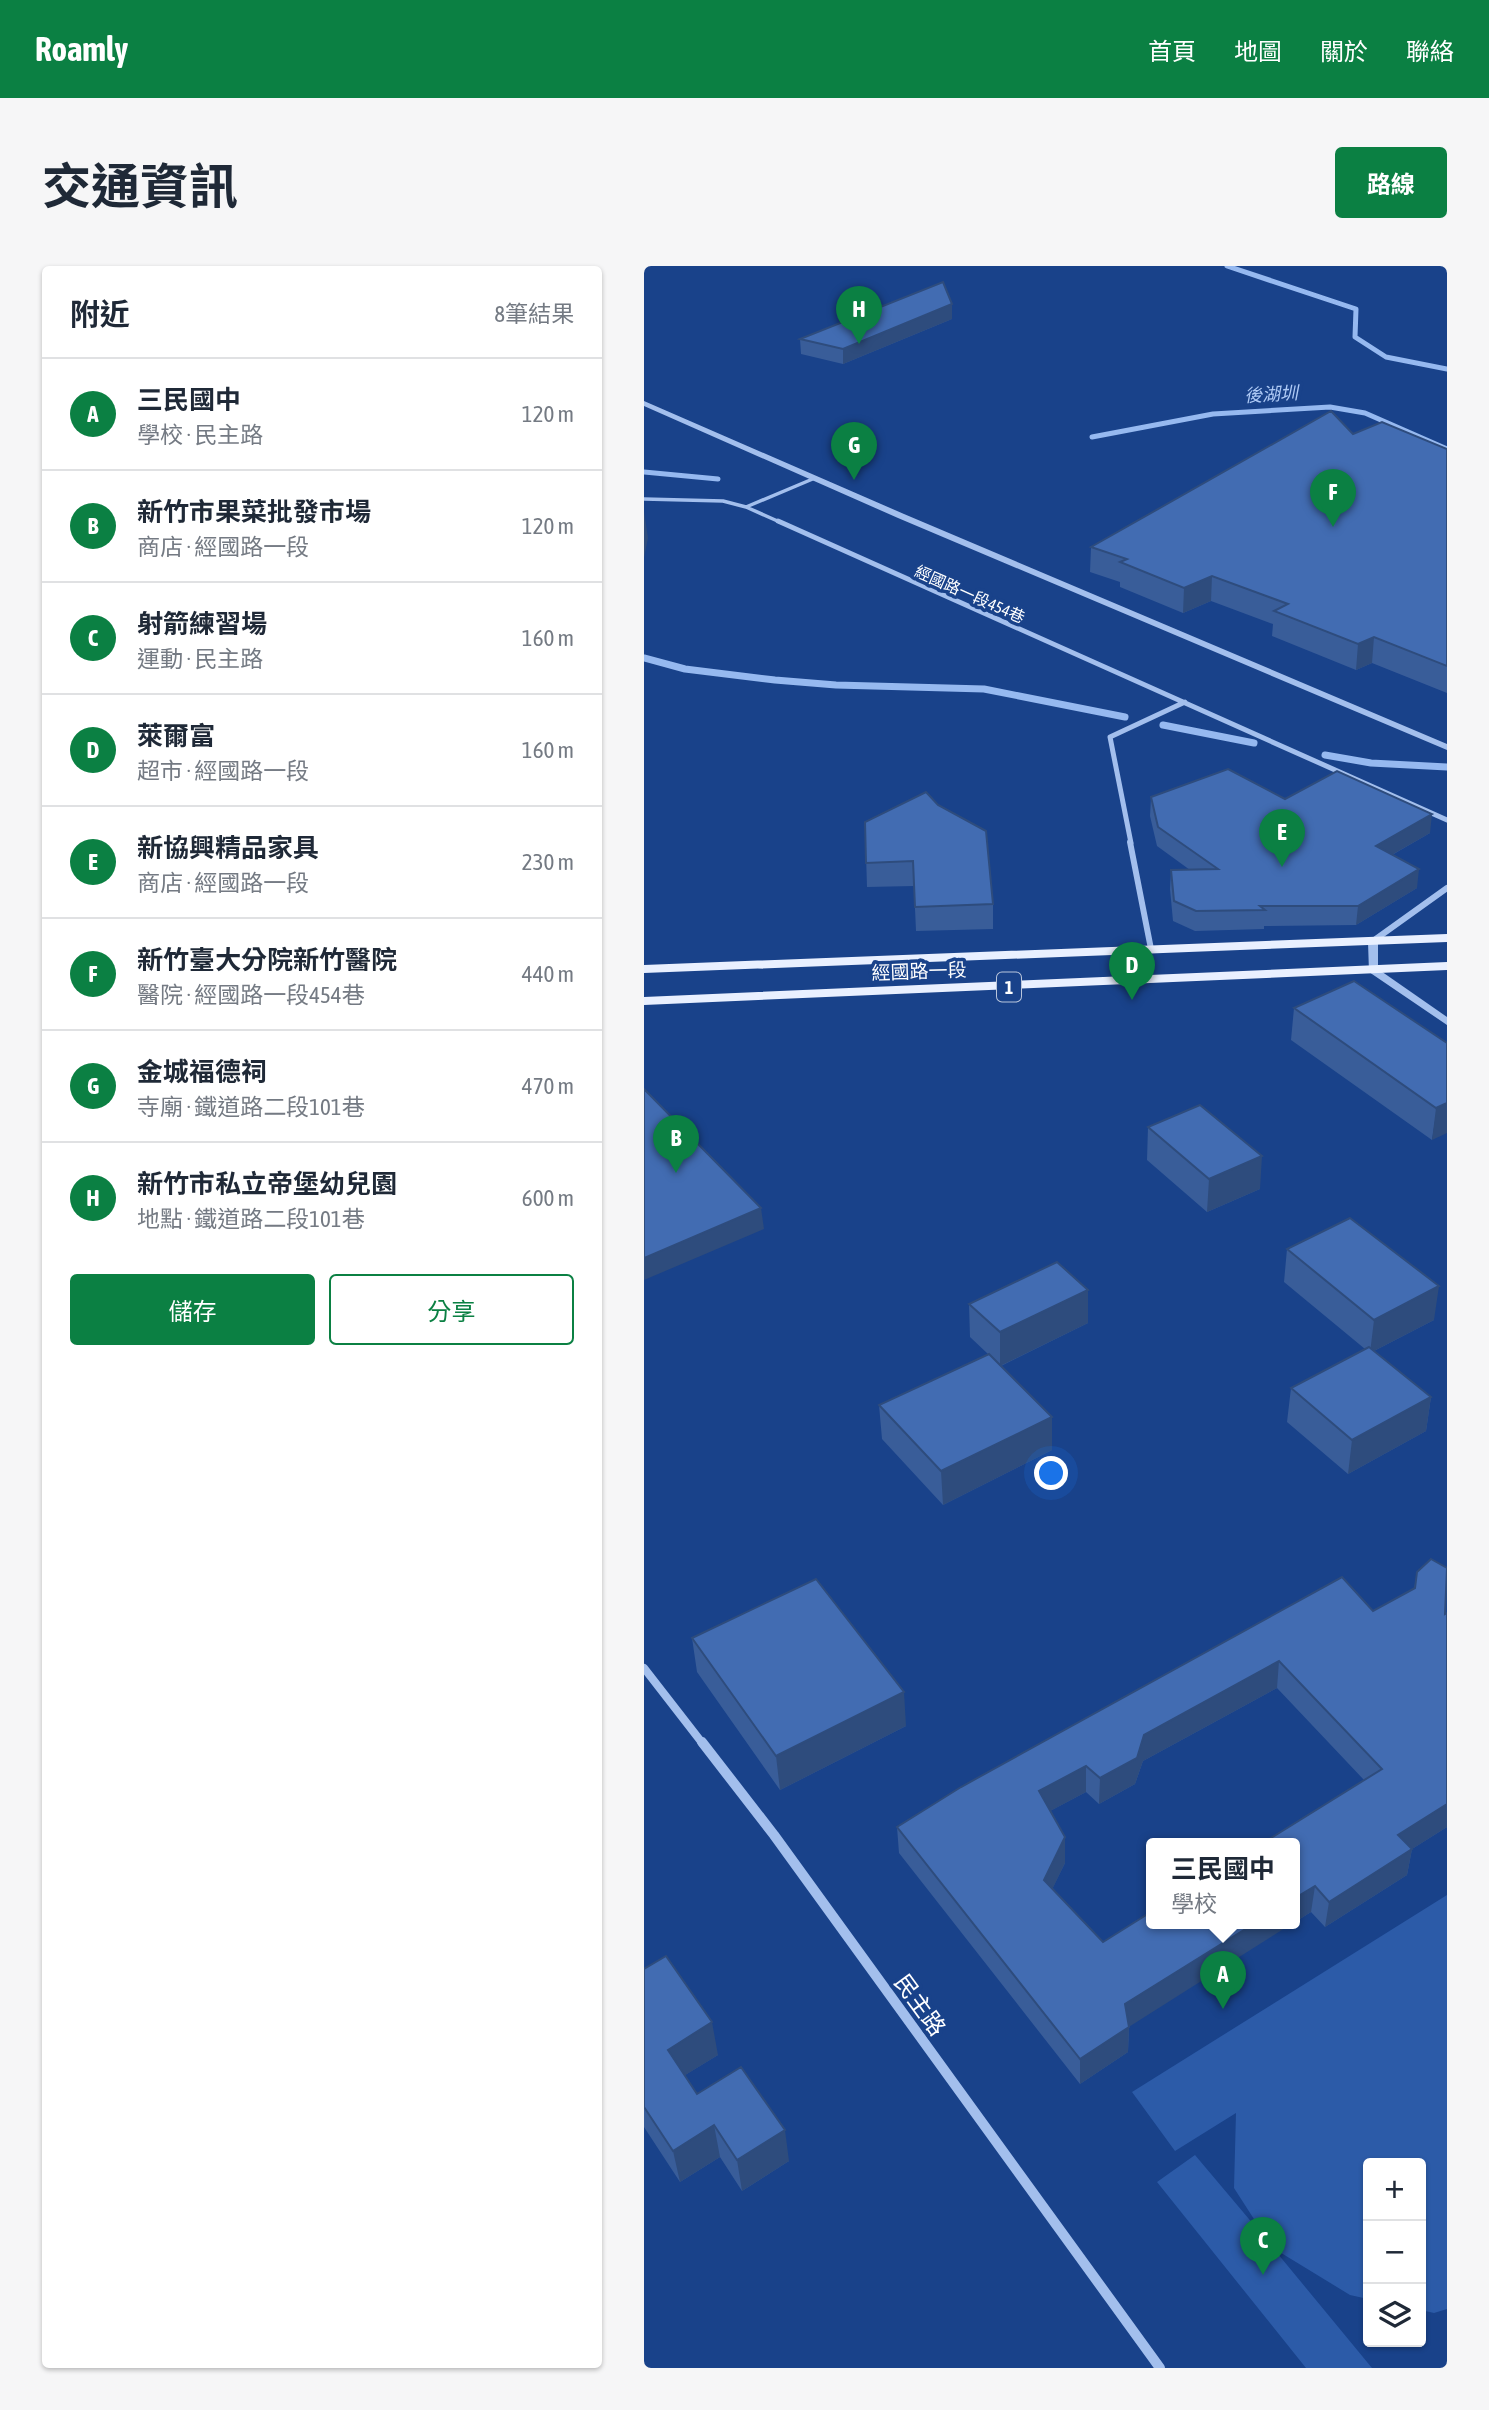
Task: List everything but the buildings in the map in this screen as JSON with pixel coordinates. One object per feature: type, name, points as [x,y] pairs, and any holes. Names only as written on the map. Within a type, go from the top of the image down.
[{"type":"main road","name":"經國路一段","points":[[644,970],[1447,938]]},
{"type":"main road","name":"經國路一段","points":[[644,1002],[1447,966]]},
{"type":"street","points":[[644,403],[1447,747]]},
{"type":"street","points":[[746,507],[815,478]]},
{"type":"street","name":"經國路一段454巷","points":[[644,499],[723,501],[746,507],[1447,820]]},
{"type":"street","points":[[1151,949],[1110,737],[1185,702]]},
{"type":"street","points":[[1447,888],[1373,942],[1373,970],[1447,1022]]},
{"type":"street","name":"民主路","points":[[644,1668],[775,1835],[1160,2368]]},
{"type":"shaded area","points":[[1447,1895],[1447,2309],[1434,2313],[1426,2311],[1426,2158],[1363,2158],[1363,2298],[1350,2295],[1273,2248],[1372,2368],[1306,2368],[1157,2182],[1195,2155],[1270,2244],[1234,2188],[1236,2113],[1175,2151],[1132,2092]]},
{"type":"waterway","points":[[1227,266],[1356,309],[1355,337],[1386,357],[1447,369]]},
{"type":"waterway","name":"後湖圳","points":[[1092,437],[1213,414],[1330,407],[1365,413],[1447,449]]},
{"type":"waterway","name":"後湖圳","points":[[644,472],[718,479]]},
{"type":"waterway","points":[[644,658],[685,669],[775,680],[836,685],[984,689],[1125,717]]},
{"type":"waterway","points":[[1163,725],[1254,743]]},
{"type":"waterway","points":[[1325,755],[1371,763],[1447,767]]},
{"type":"place","name":"新竹市私立帝堡幼兒園","points":[[859,344]]},
{"type":"place","name":"金城福德祠","points":[[854,480]]},
{"type":"place","name":"新竹臺大分院新竹醫院","points":[[1333,527]]},
{"type":"place","name":"新協興精品家具","points":[[1282,867]]},
{"type":"place","name":"萊爾富","points":[[1132,1000]]},
{"type":"place","name":"新竹市果菜批發市場","points":[[676,1173]]},
{"type":"place","name":"三民國中","points":[[1223,2009]]},
{"type":"place","name":"射箭練習場","points":[[1263,2275]]}]
